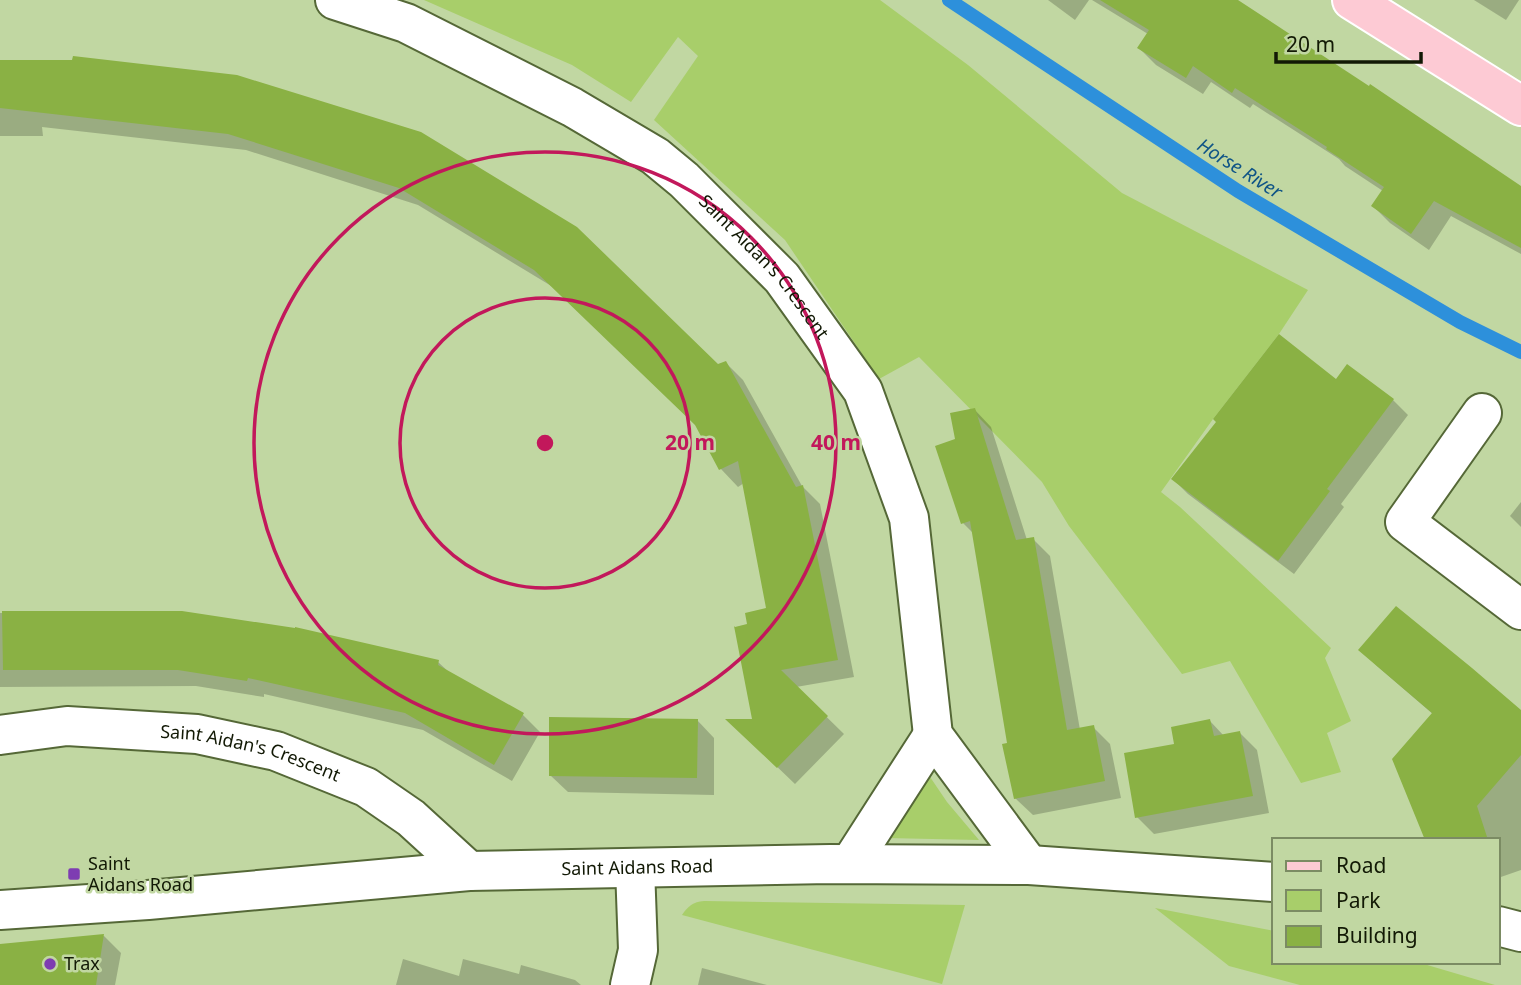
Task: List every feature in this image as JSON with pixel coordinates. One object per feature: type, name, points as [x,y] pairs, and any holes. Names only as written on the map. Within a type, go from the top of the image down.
[{"type":"main road","points":[[1352,0],[1521,106]]},
{"type":"street","name":"Saint Aidan's Crescent","points":[[335,0],[406,23],[572,107],[655,156],[684,180],[782,278],[863,391],[909,518],[933,735]]},
{"type":"street","points":[[1482,412],[1405,522],[1521,610]]},
{"type":"street","name":"Saint Aidan's Crescent","points":[[0,736],[81,726],[197,734],[276,751],[366,788],[411,818],[469,871]]},
{"type":"street","points":[[850,864],[933,735],[1029,864]]},
{"type":"street","name":"Saint Aidans Road","points":[[0,910],[148,900],[469,871],[850,864],[1029,864],[1272,882]]},
{"type":"street","points":[[630,985],[638,950],[635,868]]},
{"type":"street","points":[[1500,927],[1521,932]]},
{"type":"green space","points":[[424,0],[880,0],[968,65],[1122,193],[1308,290],[1279,334],[1161,492],[1331,648],[1325,658],[1351,721],[1327,733],[1341,772],[1301,783],[1230,661],[1182,674],[1069,526],[1042,482],[919,357],[879,379],[785,240],[654,120],[698,56],[678,37],[631,102],[572,65]]},
{"type":"green space","points":[[926,771],[947,802],[979,840],[886,838]]},
{"type":"green space","points":[[704,901],[965,905],[942,984],[682,915],[691,905]]},
{"type":"green space","points":[[1155,908],[1272,931],[1272,964],[1424,964],[1495,985],[1300,985],[1229,966]]},
{"type":"building","points":[[1100,0],[1238,0],[1369,86],[1370,84],[1521,186],[1521,248],[1434,201],[1411,234],[1371,206],[1384,187],[1235,88],[1232,93],[1193,66],[1186,78],[1137,48],[1149,30]]},
{"type":"building","points":[[73,56],[237,75],[421,132],[577,227],[718,364],[726,361],[796,487],[803,485],[838,660],[781,670],[828,716],[777,768],[725,719],[752,719],[734,626],[747,624],[745,613],[766,608],[738,461],[719,470],[695,425],[534,270],[399,188],[228,134],[0,108],[0,60],[72,60]]},
{"type":"building","points":[[1279,334],[1336,379],[1347,364],[1394,399],[1278,561],[1171,479],[1216,422],[1213,419]]},
{"type":"building","points":[[975,408],[1016,540],[1034,537],[1067,730],[1094,725],[1105,781],[1014,799],[1002,744],[1007,743],[970,521],[961,524],[935,446],[955,439],[950,413]]},
{"type":"building","points":[[1396,606],[1521,710],[1521,755],[1477,806],[1487,838],[1424,838],[1392,759],[1432,713],[1358,650]]},
{"type":"building","points":[[2,611],[182,611],[295,627],[439,660],[438,665],[524,713],[494,765],[405,713],[248,678],[247,681],[178,670],[3,670]]},
{"type":"building","points":[[549,717],[698,719],[697,778],[549,776]]},
{"type":"building","points":[[1210,719],[1214,736],[1240,731],[1253,796],[1135,818],[1124,753],[1174,744],[1171,727]]},
{"type":"building","name":"Trax","points":[[104,934],[96,985],[0,985],[0,944]]},
{"type":"waterway","name":"Horse River","points":[[949,0],[1238,191],[1460,322],[1521,352]]},
{"type":"place","name":"Saint Aidans Road","points":[[74,874]]},
{"type":"place","name":"Trax","points":[[50,964]]}]
